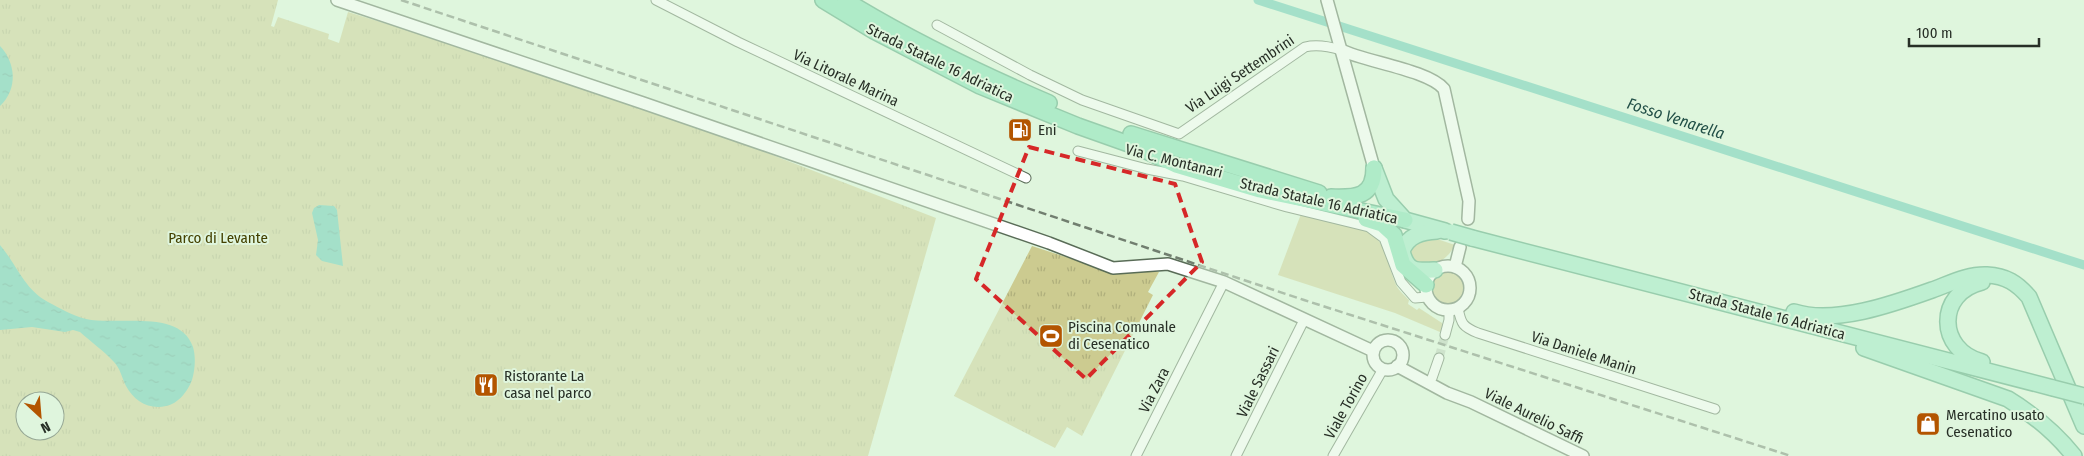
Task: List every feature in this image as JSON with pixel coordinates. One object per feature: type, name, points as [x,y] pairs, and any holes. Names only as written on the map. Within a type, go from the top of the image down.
[{"type":"highway","name":"Strada Statale 16 Adriatica","points":[[823,0],[874,31],[980,86],[1078,126],[1140,148],[1176,165],[1260,190],[1326,200]]},
{"type":"highway","name":"Strada Statale 16 Adriatica","points":[[845,0],[884,24],[985,76],[1080,116],[1326,200],[1405,220]]},
{"type":"highway","points":[[1326,200],[1347,198],[1359,195],[1367,190],[1374,181],[1374,168]]},
{"type":"highway","points":[[1326,200],[1382,224],[1388,229],[1394,235],[1403,265],[1427,291]]},
{"type":"main road","points":[[1374,168],[1386,199],[1405,220]]},
{"type":"main road","name":"Strada Statale 16 Adriatica","points":[[1405,220],[1448,231],[1466,242],[1713,300],[2084,396]]},
{"type":"main road","points":[[1435,270],[1415,270],[1408,265],[1402,251],[1409,239],[1415,235],[1428,231],[1448,231]]},
{"type":"main road","points":[[1713,300],[1749,301],[1802,314],[1838,316],[1905,299],[1972,277],[1986,275],[2006,278],[2019,286],[2029,297],[2084,426]]},
{"type":"main road","points":[[2006,278],[1994,279],[1970,286],[1956,297],[1950,305],[1948,315],[1949,332],[1955,345],[1964,354],[1978,361],[2034,376],[2053,388]]},
{"type":"main road","points":[[1802,324],[2008,400],[2029,412],[2047,426],[2074,456]]},
{"type":"street","points":[[337,0],[1041,240],[1113,268],[1168,264],[1224,282],[1373,351]]},
{"type":"street","name":"Via Litorale Marina","points":[[656,0],[738,42],[1026,178]]},
{"type":"street","points":[[1328,3],[1374,168]]},
{"type":"street","name":"Via Luigi Settembrini","points":[[937,26],[1082,100],[1179,134],[1304,47],[1313,45],[1340,48],[1355,57],[1412,73],[1439,83],[1444,89],[1469,201],[1468,219]]},
{"type":"street","name":"Via C. Montanari","points":[[1078,151],[1147,169],[1183,176],[1286,207],[1369,227],[1384,238],[1406,290],[1415,298],[1427,291]]},
{"type":"street","points":[[1455,267],[1466,242]]},
{"type":"street","points":[[1445,335],[1453,309],[1467,299],[1470,287],[1466,275],[1455,267],[1445,266],[1430,274],[1427,291],[1436,307],[1453,309]]},
{"type":"street","name":"Via Zara","points":[[1136,456],[1224,282]]},
{"type":"street","name":"Via Daniele Manin","points":[[1453,309],[1460,322],[1478,333],[1715,409]]},
{"type":"street","name":"Viale Sassari","points":[[1236,456],[1304,320]]},
{"type":"street","points":[[1390,340],[1401,347],[1399,363],[1388,370],[1375,364],[1373,351],[1378,343],[1390,340]]},
{"type":"street","points":[[1432,378],[1440,358]]},
{"type":"street","name":"Viale Aurelio Saffi","points":[[1399,363],[1432,378],[1471,402]]},
{"type":"street","name":"Viale Aurelio Saffi","points":[[1399,363],[1448,393],[1471,402],[1583,456]]},
{"type":"street","name":"Viale Torino","points":[[1333,456],[1383,369]]},
{"type":"highlighted area","points":[[1029,147],[1175,184],[1202,262],[1086,379],[976,279]]},
{"type":"green space","name":"Parco di Levante","points":[[0,0],[278,0],[271,26],[274,27],[278,17],[329,34],[328,39],[339,43],[348,12],[433,38],[689,123],[936,218],[868,456],[0,456]]},
{"type":"green space","points":[[1301,214],[1371,232],[1381,244],[1396,285],[1409,300],[1408,304],[1417,310],[1419,308],[1442,323],[1443,327],[1440,332],[1395,313],[1278,275]]},
{"type":"green space","points":[[1431,237],[1455,245],[1440,262],[1424,268],[1418,268],[1407,250],[1409,245]]},
{"type":"green space","points":[[1032,246],[1106,270],[1159,272],[1148,292],[1153,295],[1082,436],[1067,427],[1055,448],[954,396]]},
{"type":"green space","points":[[1447,270],[1460,276],[1466,289],[1460,302],[1447,308],[1434,302],[1428,289],[1434,276]]},
{"type":"water","points":[[0,46],[9,60],[13,76],[10,92],[0,106]]},
{"type":"water","points":[[319,205],[334,206],[337,210],[343,266],[322,261],[316,255],[318,240],[312,213],[314,208]]},
{"type":"water","points":[[0,245],[27,284],[40,297],[67,312],[86,319],[99,321],[162,323],[175,327],[186,335],[193,347],[195,364],[192,380],[185,393],[175,403],[170,405],[154,407],[143,403],[129,391],[114,362],[80,332],[73,330],[65,332],[32,327],[0,330]]},
{"type":"waterway","name":"Fosso Venarella","points":[[1258,0],[2084,265]]},
{"type":"tunnel","points":[[1439,358],[1445,335]]},
{"type":"railway","points":[[401,0],[1304,300],[1791,456]]},
{"type":"place","name":"Eni","points":[[1020,130]]},
{"type":"place","name":"Piscina Comunale di Cesenatico","points":[[1051,336]]},
{"type":"place","name":"Ristorante La casa nel parco","points":[[486,385]]},
{"type":"place","name":"Mercatino usato Cesenatico","points":[[1928,424]]}]
